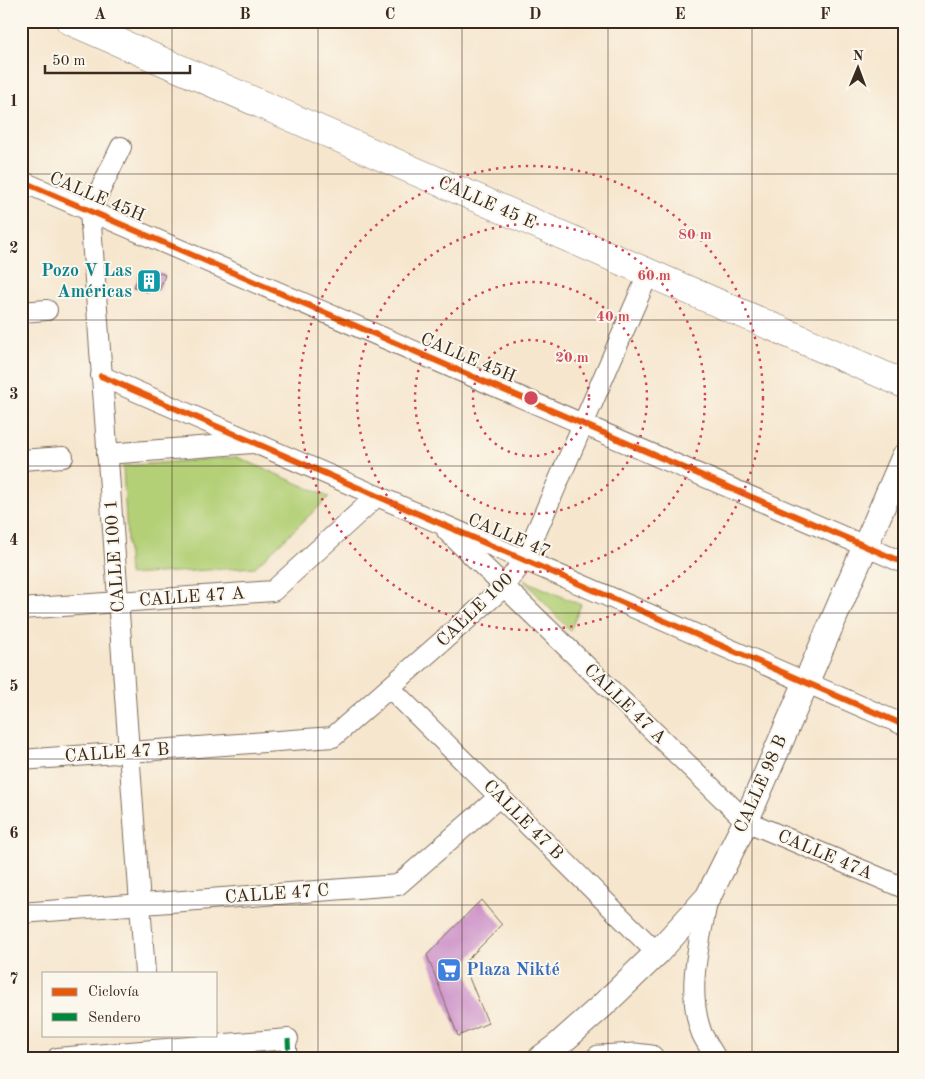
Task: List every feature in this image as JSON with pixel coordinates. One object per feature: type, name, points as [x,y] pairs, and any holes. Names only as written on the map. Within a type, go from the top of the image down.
[{"type":"main road","name":"CALLE 45 E","points":[[70,21],[904,384]]},
{"type":"street","name":"CALLE 100 1","points":[[121,147],[90,211],[145,972]]},
{"type":"street","name":"CALLE 45H","points":[[21,181],[904,563]]},
{"type":"street","name":"CALLE 100","points":[[333,737],[504,587],[524,560],[644,284]]},
{"type":"street","points":[[21,312],[47,310]]},
{"type":"street","name":"CALLE 47","points":[[101,376],[904,725]]},
{"type":"street","name":"CALLE 47","points":[[107,454],[256,443]]},
{"type":"street","points":[[21,460],[63,457]]},
{"type":"street","name":"CALLE 98 B","points":[[541,1058],[602,1006],[656,953],[708,897],[746,821],[904,457]]},
{"type":"street","name":"CALLE 47 A","points":[[21,610],[273,591],[377,496]]},
{"type":"street","points":[[438,522],[504,587]]},
{"type":"street","name":"CALLE 47 A","points":[[504,587],[746,821]]},
{"type":"street","name":"CALLE 47 B","points":[[390,688],[656,953]]},
{"type":"street","name":"CALLE 47 B","points":[[21,760],[333,737]]},
{"type":"street","name":"CALLE 47 C","points":[[21,913],[398,885],[500,796]]},
{"type":"street","name":"CALLE 47A","points":[[746,821],[904,888]]},
{"type":"street","points":[[708,897],[694,976],[694,991],[695,1006],[702,1034],[716,1058]]},
{"type":"street","points":[[57,1058],[150,1043],[289,1048]]},
{"type":"street","points":[[599,1058],[635,1056],[651,1058]]},
{"type":"green space","points":[[237,457],[329,497],[255,567],[129,575],[123,466]]},
{"type":"green space","points":[[524,580],[581,605],[570,631]]},
{"type":"building","points":[[21,248],[24,248],[24,278],[21,279]]},
{"type":"building","name":"Pozo V Las Américas","points":[[153,270],[165,275],[159,291],[149,287],[147,292],[134,287],[140,272],[150,276]]},
{"type":"building","name":"Plaza Nikté","points":[[481,900],[502,925],[466,961],[465,968],[488,1023],[458,1036],[427,955]]},
{"type":"marked path","points":[[288,1039],[289,1058]]},
{"type":"cycle path","points":[[21,181],[904,563]]},
{"type":"cycle path","points":[[101,376],[904,725]]},
{"type":"place","name":"Pozo V Las Américas","points":[[149,281]]},
{"type":"place","name":"Plaza Nikté","points":[[449,970]]}]
